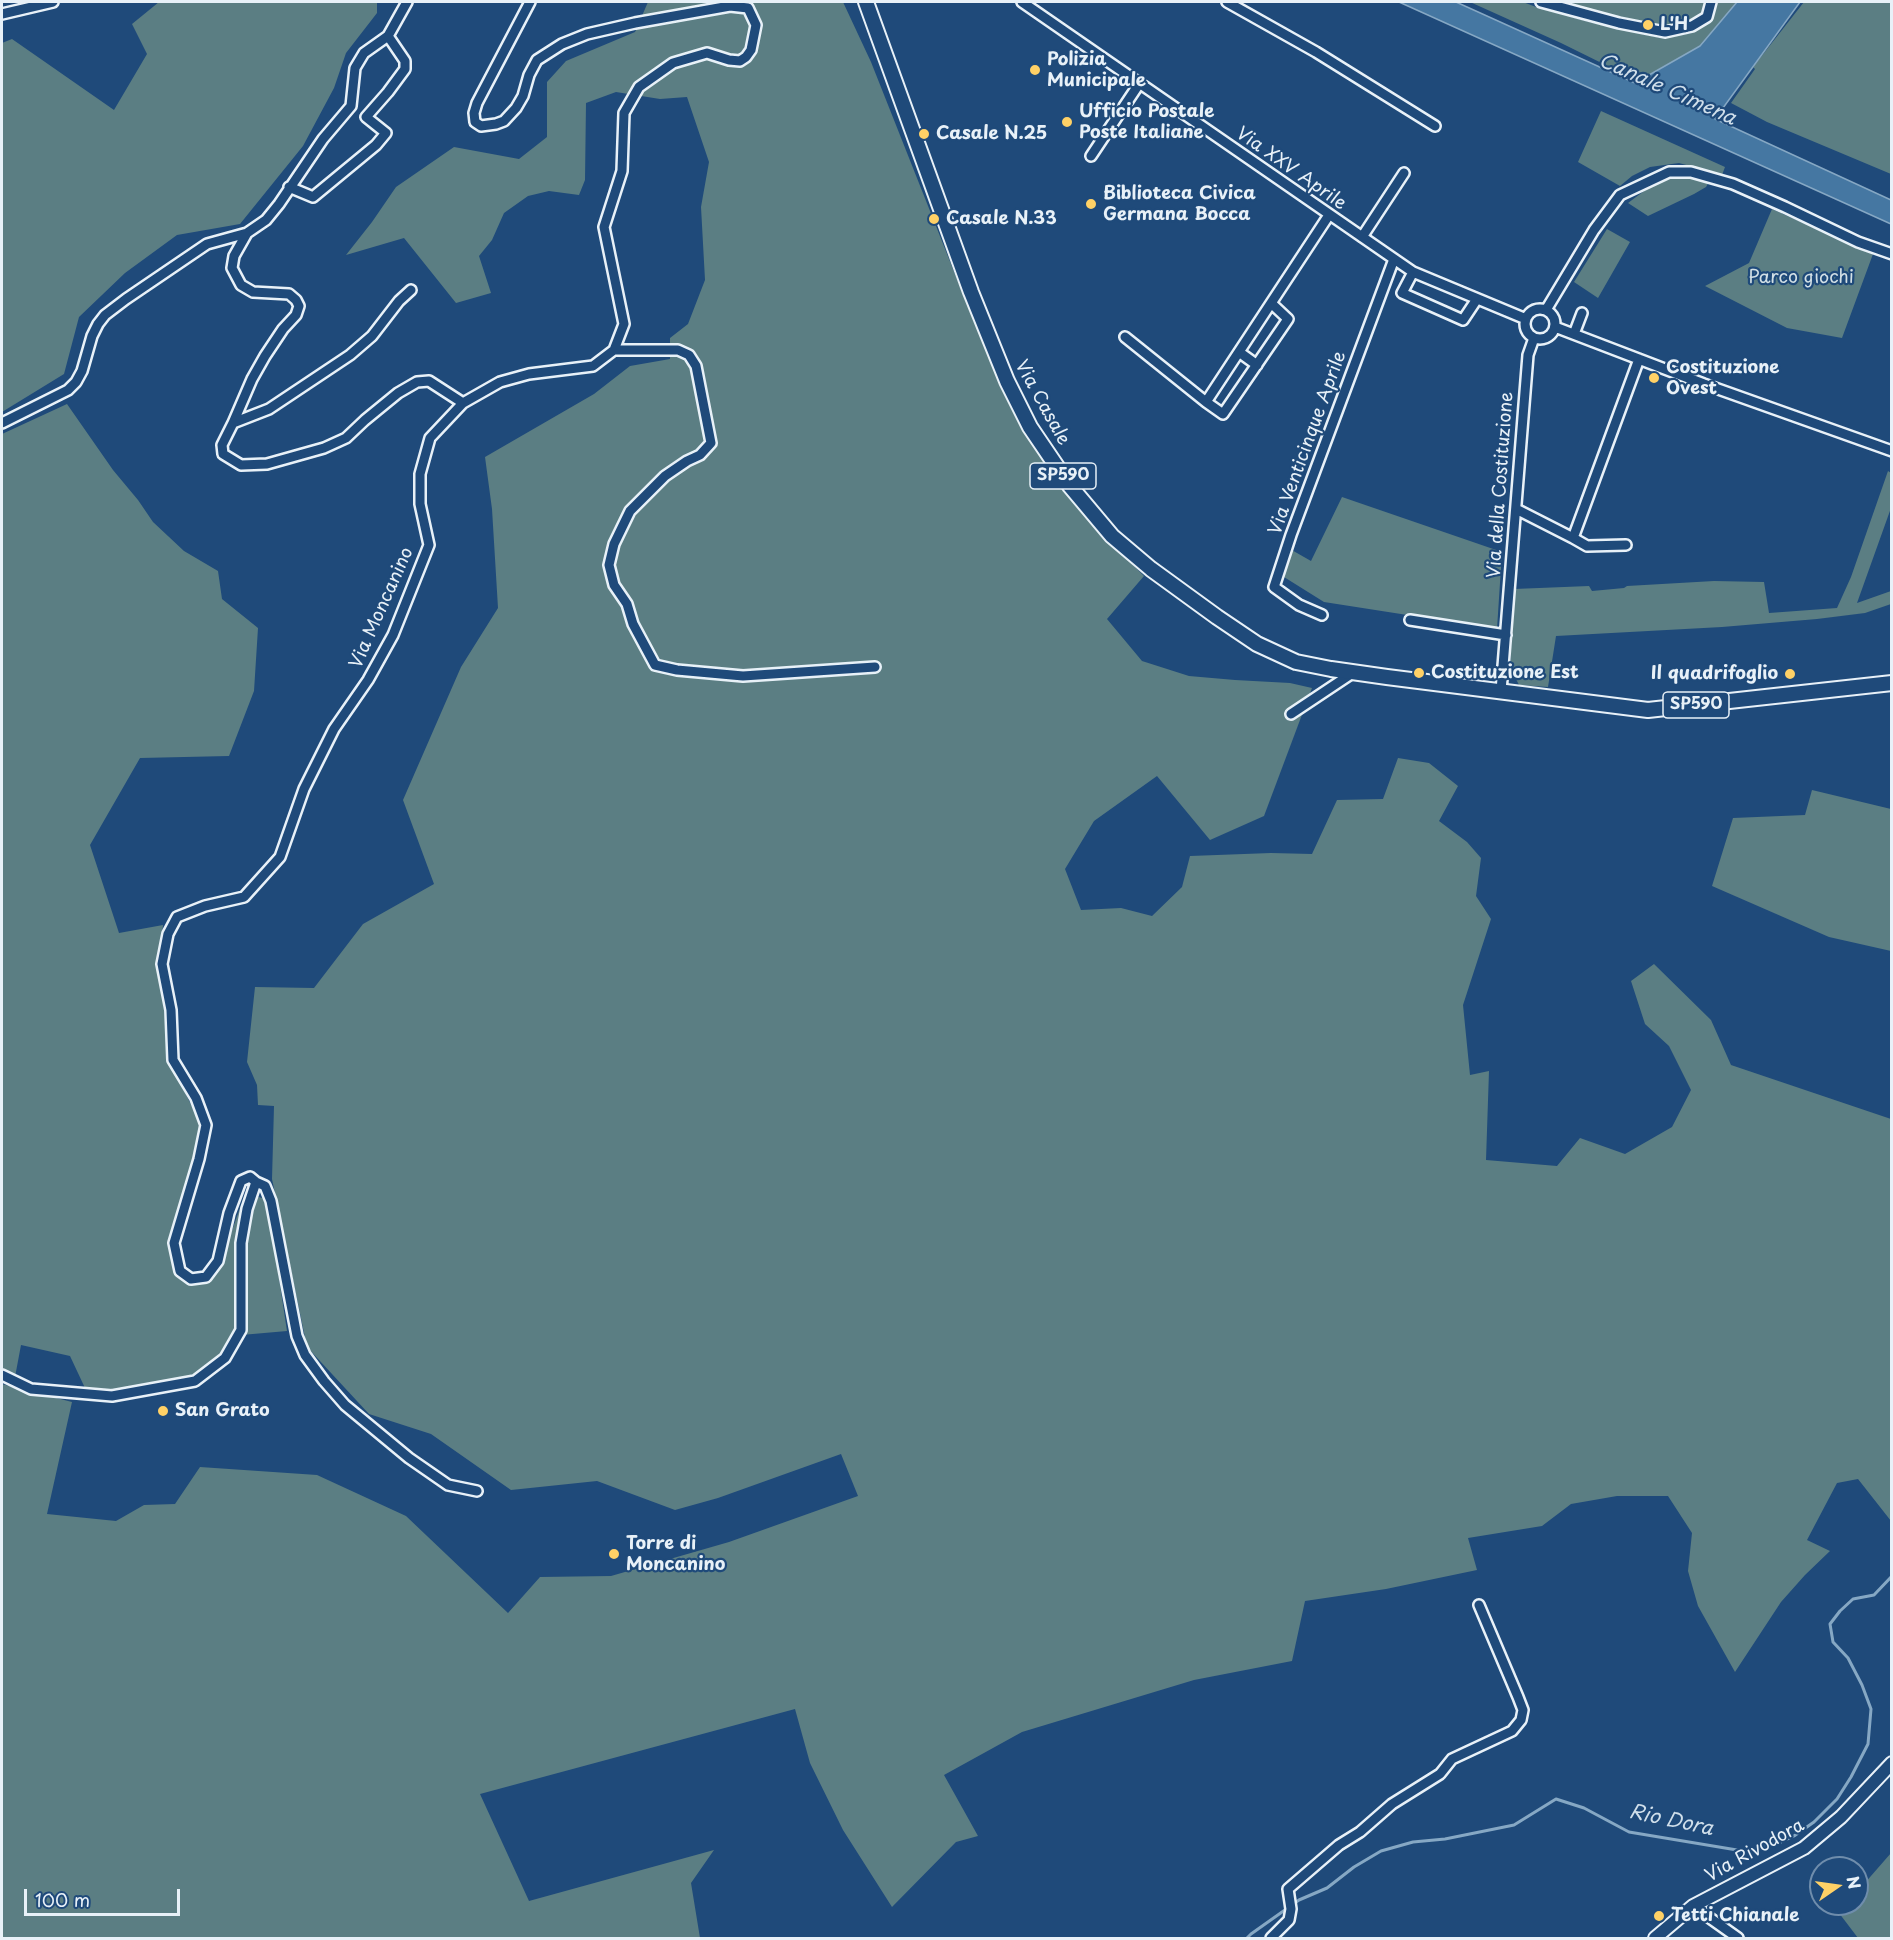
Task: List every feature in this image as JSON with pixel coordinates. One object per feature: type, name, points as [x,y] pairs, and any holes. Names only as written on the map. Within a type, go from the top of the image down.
[{"type":"main road","name":"Via Casale","points":[[866,4],[898,86],[971,292],[1007,381],[1030,427],[1070,486],[1112,536],[1151,569],[1249,638],[1296,662],[1354,672],[1648,710],[1892,683]]},
{"type":"street","points":[[2,14],[53,2]]},
{"type":"street","points":[[2,423],[68,390],[76,382],[82,371],[92,336],[105,315],[207,244],[247,233],[266,220],[323,139],[351,106],[355,68],[364,53],[388,36],[407,2]]},
{"type":"street","points":[[530,2],[477,103],[474,113],[475,122],[481,126],[504,121],[516,108],[537,60],[562,44],[587,34],[730,6],[748,8],[756,24],[751,50],[746,57],[740,61],[734,61],[707,53],[673,63],[639,87],[624,113],[622,171],[604,227],[624,324],[614,350],[678,350],[688,355],[696,366],[711,444],[700,455],[665,476],[630,511],[614,544],[609,565],[614,585],[627,604],[633,624],[655,665],[677,670],[743,676],[875,667]]},
{"type":"street","name":"Via XXV Aprile","points":[[1022,2],[1413,272],[1526,319]]},
{"type":"street","points":[[1227,2],[1316,52],[1436,126]]},
{"type":"street","points":[[1541,2],[1619,23],[1665,32],[1692,26],[1707,17],[1711,2]]},
{"type":"street","points":[[289,187],[313,197],[376,145],[386,133],[366,117],[405,69],[405,62],[388,36]]},
{"type":"street","points":[[1091,156],[1139,84]]},
{"type":"street","points":[[1546,310],[1594,230],[1620,195],[1669,172],[1691,172],[1733,184],[1858,242],[1892,254]]},
{"type":"street","points":[[1362,237],[1404,173]]},
{"type":"street","points":[[1206,402],[1329,215]]},
{"type":"street","points":[[247,233],[234,256],[232,268],[235,277],[241,285],[253,292],[289,294],[300,306],[296,315],[264,356],[252,379],[222,445],[223,454],[241,465],[267,464],[324,448],[346,438],[398,393],[417,382],[429,381],[463,403]]},
{"type":"street","name":"Via Venticinque Aprile","points":[[1322,615],[1299,605],[1274,587],[1394,259]]},
{"type":"street","points":[[1413,272],[1402,293],[1463,320],[1477,299]]},
{"type":"street","points":[[233,423],[269,409],[350,356],[372,336],[411,290]]},
{"type":"street","points":[[1125,337],[1223,414],[1288,319],[1271,303]]},
{"type":"street","points":[[1546,310],[1554,319],[1555,327],[1547,337],[1534,338],[1526,327],[1526,319],[1533,311],[1546,310]]},
{"type":"street","points":[[1574,334],[1582,313]]},
{"type":"street","points":[[1555,327],[1891,448]]},
{"type":"street","name":"Via della Costituzione","points":[[1501,692],[1528,355],[1534,338]]},
{"type":"street","name":"Via Moncanino","points":[[256,1182],[250,1177],[241,1181],[230,1213],[218,1262],[206,1277],[191,1279],[180,1271],[174,1243],[199,1159],[206,1125],[196,1098],[173,1060],[171,1010],[162,964],[168,933],[177,917],[205,906],[244,897],[280,857],[304,789],[334,729],[368,680],[393,635],[429,545],[420,504],[420,474],[430,438],[463,403],[500,382],[529,374],[593,366],[614,350]]},
{"type":"street","points":[[1239,352],[1257,365]]},
{"type":"street","points":[[1573,538],[1639,359]]},
{"type":"street","points":[[1516,508],[1587,546],[1607,550],[1626,545]]},
{"type":"street","points":[[1410,620],[1506,635]]},
{"type":"street","points":[[1291,714],[1354,672]]},
{"type":"street","points":[[2,1375],[31,1389],[112,1396],[195,1382],[225,1358],[241,1330],[241,1243],[256,1182],[265,1186],[271,1201],[297,1336],[305,1355],[345,1405],[409,1458],[448,1485],[477,1491]]},
{"type":"street","points":[[1271,1938],[1289,1920],[1288,1889],[1392,1804],[1440,1774],[1452,1759],[1512,1731],[1521,1720],[1523,1710],[1479,1605]]},
{"type":"street","name":"Via Rivodora","points":[[1655,1938],[1693,1906],[1804,1848],[1841,1817],[1892,1763]]},
{"type":"street","points":[[1693,1906],[1738,1938]]},
{"type":"green space","points":[[159,2],[377,2],[377,13],[346,53],[334,88],[303,146],[240,224],[177,235],[125,273],[79,317],[64,374],[2,412],[2,43],[12,39],[114,110],[147,54],[132,24]]},
{"type":"green space","points":[[648,2],[843,2],[871,62],[974,322],[1006,395],[1066,492],[1108,540],[1144,576],[1107,619],[1142,661],[1189,676],[1290,683],[1312,688],[1264,816],[1210,840],[1157,776],[1094,821],[1065,869],[1081,910],[1121,908],[1152,916],[1182,887],[1190,856],[1312,854],[1337,800],[1383,799],[1398,758],[1429,763],[1458,786],[1439,821],[1467,842],[1481,858],[1476,896],[1491,919],[1463,1005],[1470,1075],[1489,1071],[1486,1160],[1557,1166],[1580,1138],[1625,1154],[1672,1127],[1691,1090],[1669,1046],[1645,1024],[1631,981],[1654,964],[1711,1020],[1731,1065],[1891,1119],[1891,1521],[1858,1479],[1837,1483],[1807,1540],[1830,1551],[1781,1602],[1735,1672],[1698,1606],[1688,1571],[1692,1533],[1668,1496],[1617,1496],[1571,1504],[1542,1526],[1468,1538],[1477,1570],[1386,1589],[1305,1601],[1292,1661],[1194,1680],[1022,1732],[944,1775],[978,1836],[956,1842],[892,1907],[843,1830],[810,1763],[795,1709],[480,1794],[529,1901],[714,1850],[691,1883],[700,1938],[2,1938],[2,1384],[72,1402],[47,1514],[116,1521],[144,1505],[175,1504],[200,1467],[317,1475],[406,1516],[508,1613],[540,1577],[611,1576],[729,1542],[858,1496],[841,1454],[718,1498],[675,1510],[597,1481],[511,1490],[431,1434],[369,1414],[307,1347],[272,1179],[274,1106],[258,1105],[257,1085],[247,1062],[255,987],[314,988],[363,924],[434,884],[403,800],[461,667],[498,608],[492,509],[485,457],[594,394],[630,366],[670,359],[670,338],[688,324],[705,280],[701,207],[709,162],[687,97],[660,99],[616,92],[586,103],[585,180],[579,195],[549,191],[528,196],[504,213],[492,240],[479,256],[491,293],[456,303],[404,238],[346,255],[396,187],[454,147],[519,159],[547,137],[547,82],[566,61],[635,32]]},
{"type":"green space","points":[[1470,2],[1523,2],[1593,23],[1661,38],[1692,33],[1710,20],[1718,2],[1737,2],[1700,46],[1638,81]]},
{"type":"green space","points":[[1557,2],[1708,2],[1705,15],[1682,26],[1656,28]]},
{"type":"green space","points":[[1804,2],[1891,2],[1891,174],[1767,122],[1731,103],[1755,69],[1753,67]]},
{"type":"green space","points":[[1601,111],[1725,167],[1722,175],[1679,163],[1650,167],[1632,176],[1620,186],[1578,162]]},
{"type":"green space","points":[[1680,177],[1709,182],[1706,187],[1694,194],[1648,216],[1628,203],[1656,182]]},
{"type":"green space","name":"Parco giochi","points":[[1772,209],[1873,254],[1842,338],[1787,328],[1705,286],[1749,263]]},
{"type":"green space","points":[[1607,229],[1630,242],[1598,298],[1574,282]]},
{"type":"green space","points":[[67,404],[153,522],[184,551],[218,571],[222,599],[258,628],[254,691],[229,756],[140,758],[90,845],[119,933],[163,925],[159,964],[170,1062],[202,1127],[169,1243],[178,1275],[189,1282],[220,1264],[245,1194],[267,1199],[287,1331],[230,1336],[220,1354],[194,1377],[111,1393],[85,1388],[70,1356],[21,1345],[15,1377],[2,1370],[2,434]]},
{"type":"green space","points":[[1888,471],[1891,473],[1891,508],[1857,603],[1891,591],[1891,604],[1865,613],[1817,619],[1722,627],[1556,636],[1548,687],[1519,685],[1510,667],[1514,589],[1589,586],[1592,591],[1627,586],[1714,581],[1764,582],[1769,613],[1837,608],[1851,577]]},
{"type":"green space","points":[[1342,497],[1502,552],[1497,629],[1324,602],[1284,577],[1290,549],[1311,561]]},
{"type":"green space","points":[[1812,790],[1891,809],[1891,951],[1829,937],[1712,886],[1733,818],[1805,815]]},
{"type":"green space","points":[[1891,1853],[1891,1938],[1858,1938],[1841,1916],[1869,1916],[1869,1878]]},
{"type":"water","name":"Canale Cimena","points":[[1399,2],[1456,2],[1635,83],[1700,46],[1737,2],[1800,2],[1715,119],[1891,200],[1891,224]]},
{"type":"waterway","name":"Rio Dora","points":[[1247,1938],[1299,1900],[1327,1888],[1354,1867],[1381,1851],[1413,1842],[1445,1839],[1514,1825],[1556,1799],[1584,1808],[1629,1832],[1749,1852],[1794,1836],[1814,1822],[1837,1799],[1868,1744],[1871,1709],[1848,1658],[1833,1642],[1830,1624],[1853,1599],[1874,1595],[1892,1576]]},
{"type":"place","name":"L'H","points":[[1648,25]]},
{"type":"place","name":"Polizia Municipale","points":[[1035,70]]},
{"type":"place","name":"Ufficio Postale Poste Italiane","points":[[1067,122]]},
{"type":"place","name":"Casale N.25","points":[[924,134]]},
{"type":"place","name":"Biblioteca Civica Germana Bocca","points":[[1091,204]]},
{"type":"place","name":"Casale N.33","points":[[934,219]]},
{"type":"place","name":"Costituzione Ovest","points":[[1654,378]]},
{"type":"place","name":"Costituzione Est","points":[[1419,673]]},
{"type":"place","name":"Il quadrifoglio","points":[[1790,674]]},
{"type":"place","name":"San Grato","points":[[163,1411]]},
{"type":"place","name":"Torre di Moncanino","points":[[614,1554]]},
{"type":"place","name":"Tetti Chianale","points":[[1659,1916]]}]
